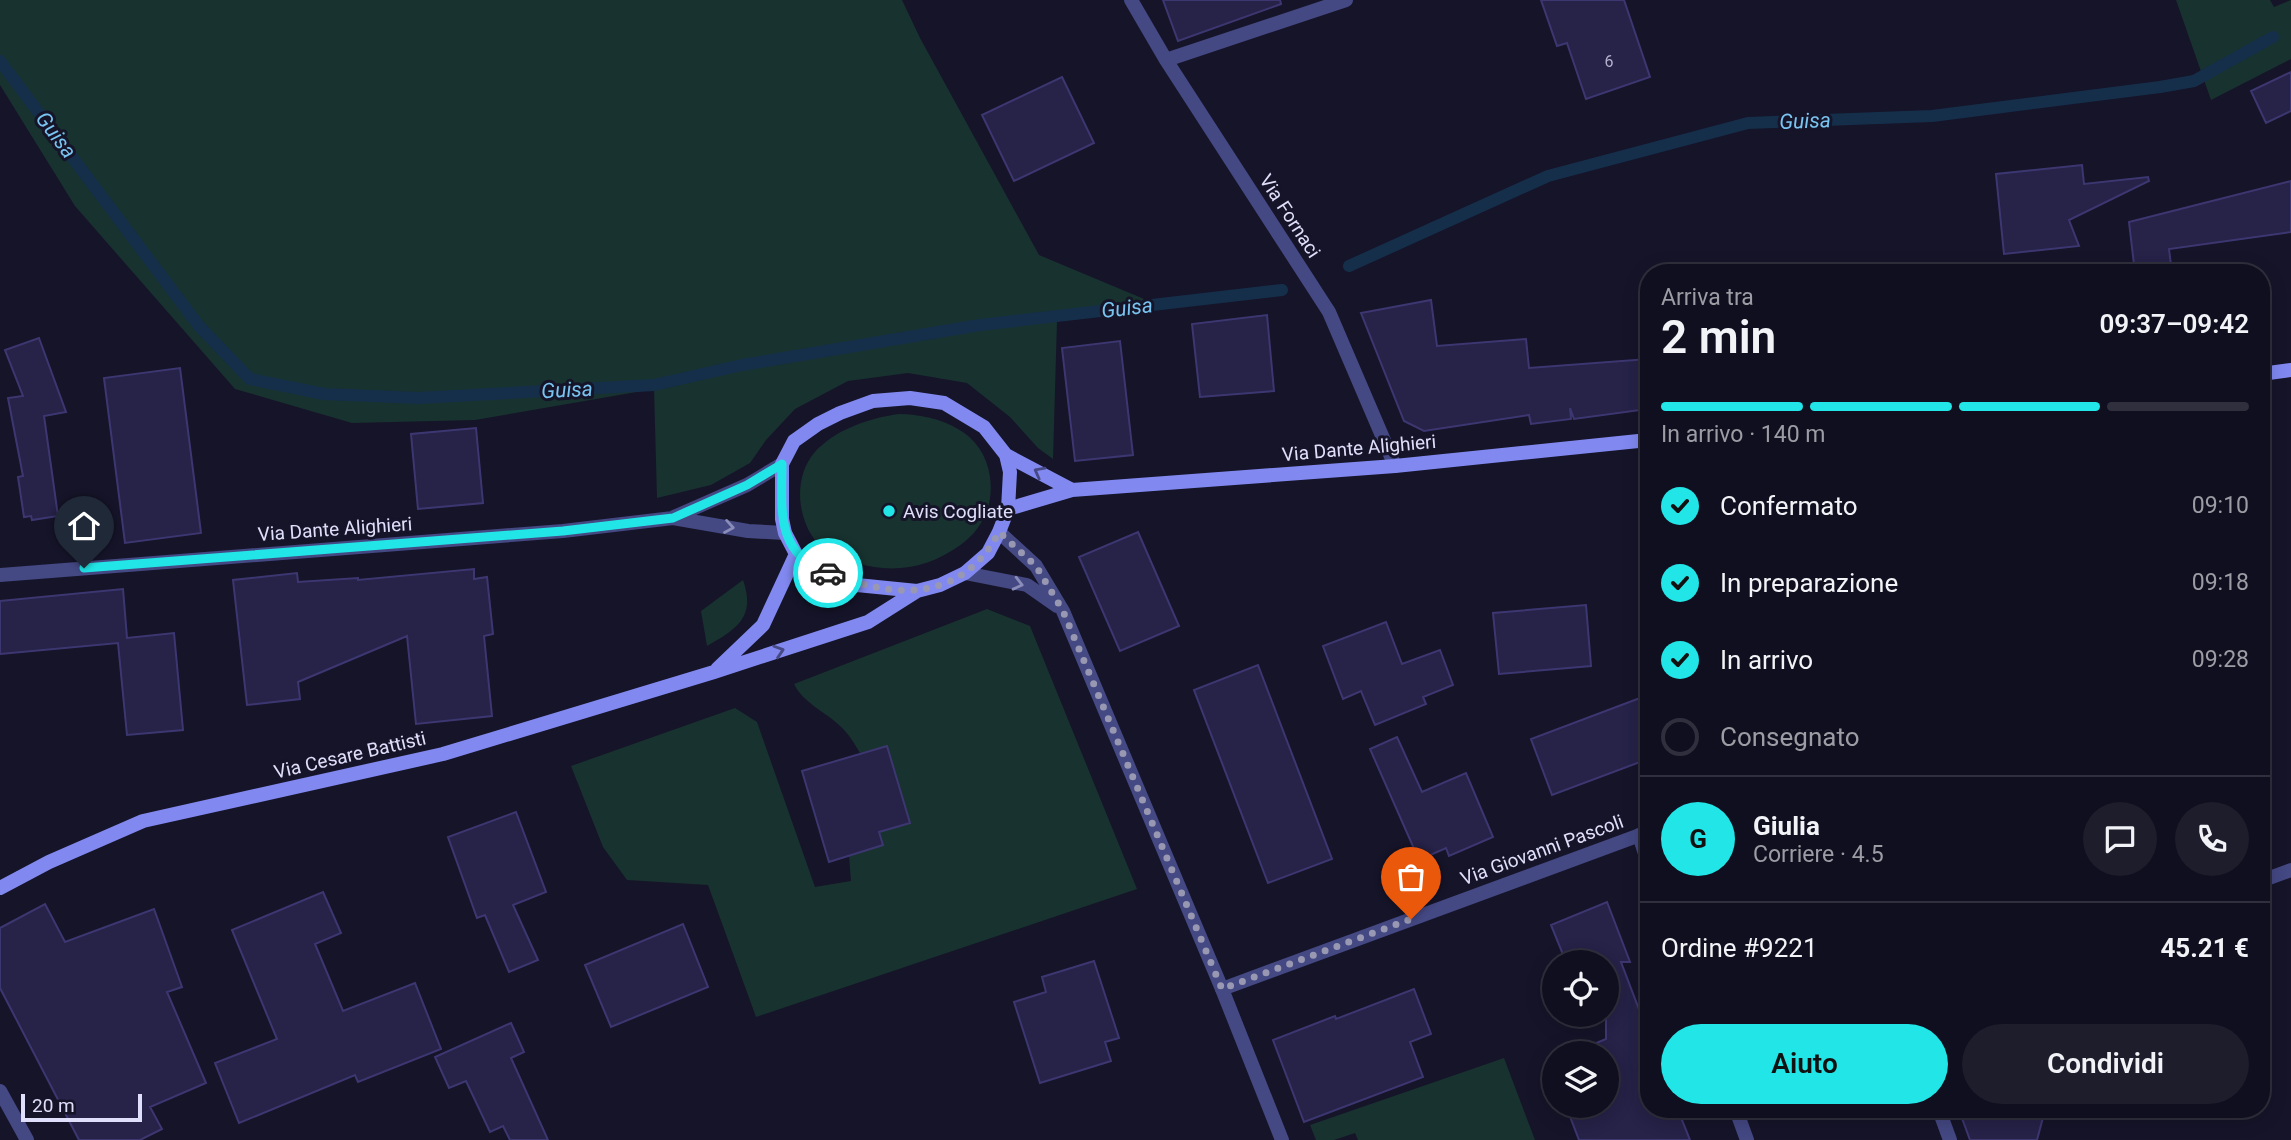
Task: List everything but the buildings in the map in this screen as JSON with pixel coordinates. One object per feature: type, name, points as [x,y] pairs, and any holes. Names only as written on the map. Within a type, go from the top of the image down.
[{"type":"street","name":"Via Fornaci","points":[[1131,0],[1166,60],[1329,312],[1395,466]]},
{"type":"street","points":[[1166,60],[1346,0]]},
{"type":"street","points":[[2270,373],[2291,370]]},
{"type":"street","points":[[1006,455],[1010,472],[1008,509],[999,532],[988,553],[965,573],[940,585],[917,592],[857,585],[822,571],[796,554],[785,533],[782,519],[782,464],[794,442],[818,424],[839,413],[873,401],[910,398],[944,403],[984,427],[1006,455],[1072,490]]},
{"type":"street","name":"Via Dante Alighieri","points":[[1008,509],[1072,490],[1395,466],[1640,441]]},
{"type":"street","name":"Via Dante Alighieri","points":[[673,518],[747,485],[782,464]]},
{"type":"street","name":"Via Dante Alighieri","points":[[0,575],[563,531],[673,518],[748,531],[785,533]]},
{"type":"street","points":[[999,532],[1036,566],[1063,611],[1222,989],[1282,1140]]},
{"type":"street","name":"Via Cesare Battisti","points":[[714,672],[763,625],[796,554]]},
{"type":"street","points":[[965,573],[1027,585],[1063,611]]},
{"type":"street","name":"Via Cesare Battisti","points":[[0,888],[49,862],[143,821],[443,754],[869,622],[917,592]]},
{"type":"street","name":"Via Giovanni Pascoli","points":[[1222,989],[1640,834]]},
{"type":"street","points":[[2270,878],[2291,870]]},
{"type":"street","points":[[0,1091],[27,1140]]},
{"type":"street","points":[[1739,1118],[1747,1140]]},
{"type":"street","points":[[1942,1118],[1950,1140]]},
{"type":"green space","points":[[0,0],[902,0],[920,38],[1039,255],[1156,304],[1057,321],[1053,459],[1038,448],[1010,417],[967,383],[908,373],[848,381],[795,409],[766,440],[750,463],[711,485],[657,498],[654,389],[475,420],[352,423],[235,389],[75,206],[0,85]]},
{"type":"green space","points":[[2176,0],[2270,0],[2274,7],[2291,0],[2291,59],[2211,100]]},
{"type":"green space","points":[[899,414],[944,422],[969,437],[979,448],[986,461],[991,488],[985,516],[974,533],[959,546],[939,558],[918,565],[874,567],[833,556],[821,547],[805,523],[800,494],[806,465],[822,445],[842,432],[864,422]]},
{"type":"green space","points":[[743,580],[747,604],[741,621],[727,634],[707,646],[701,611]]},
{"type":"green space","points":[[987,609],[1030,626],[1137,889],[756,1017],[708,885],[627,880],[603,847],[571,766],[735,708],[757,722],[815,887],[851,881],[849,856],[883,845],[879,832],[887,746],[860,753],[843,729],[809,702],[794,684]]},
{"type":"green space","points":[[1504,1058],[1535,1140],[1358,1140],[1355,1133],[1334,1140],[1316,1140],[1310,1125]]},
{"type":"waterway","name":"Guisa","points":[[1349,266],[1548,176],[1748,123],[1932,116],[2160,87],[2194,81],[2273,37]]},
{"type":"waterway","name":"Guisa","points":[[0,61],[199,326],[250,379],[324,394],[418,398],[654,385],[742,365],[980,325],[1282,290]]},
{"type":"way so far","points":[[828,573],[857,585],[917,592],[965,573],[988,553],[999,532],[1036,566],[1063,611],[1222,989],[1411,919]]},
{"type":"place","name":"Avis Cogliate","points":[[889,511]]},
{"type":"route","points":[[84,568],[563,531],[673,518],[747,485],[782,464],[782,519],[785,533],[796,554],[828,573]]}]
